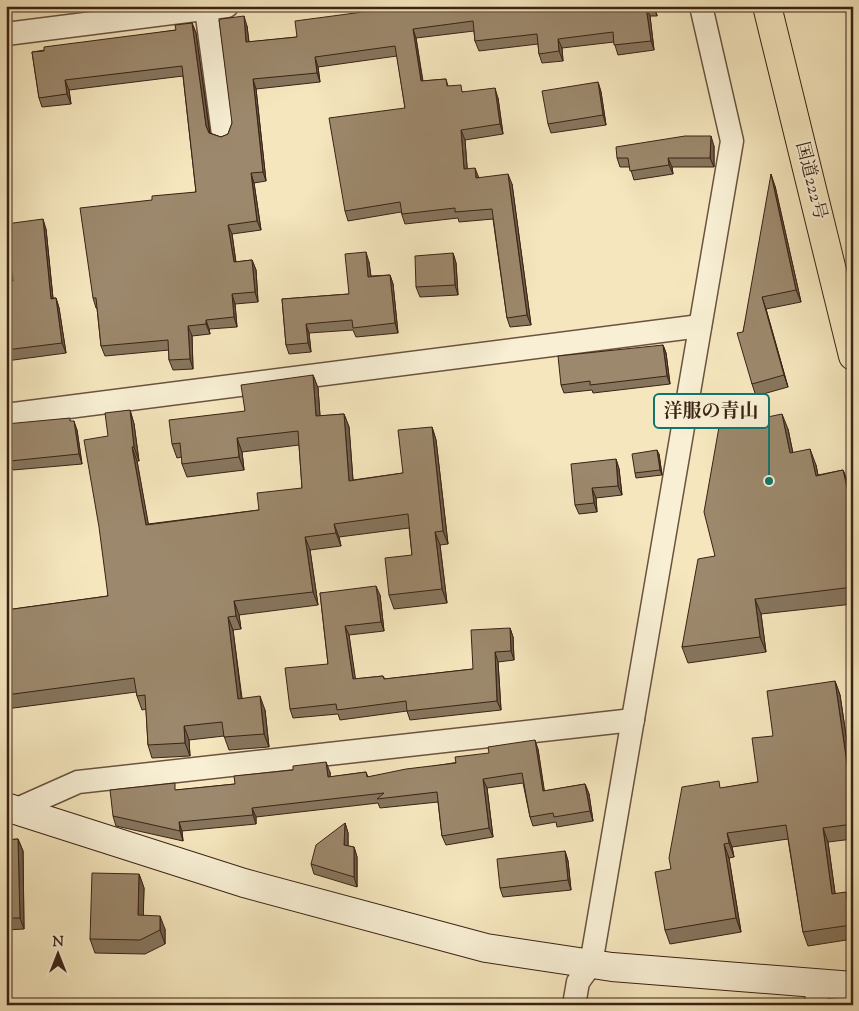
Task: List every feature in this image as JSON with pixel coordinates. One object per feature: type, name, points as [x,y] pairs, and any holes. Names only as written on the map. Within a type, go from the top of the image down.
[{"type":"highway","name":"国道222号","points":[[767,6],[853,356]]},
{"type":"street","points":[[574,1005],[578,982],[591,964],[732,140],[701,6]]},
{"type":"street","points":[[6,34],[204,8],[223,134]]},
{"type":"street","points":[[6,415],[700,326]]},
{"type":"street","points":[[11,809],[78,782],[633,720]]},
{"type":"street","points":[[11,809],[263,888],[486,948],[816,994],[853,986]]},
{"type":"building","points":[[393,6],[650,6],[646,7],[651,41],[614,45],[613,32],[558,39],[559,51],[539,54],[537,34],[475,41],[473,21],[413,29],[421,81],[446,79],[447,86],[461,85],[462,92],[495,88],[500,124],[461,130],[464,169],[475,168],[476,178],[508,174],[527,315],[507,318],[492,209],[455,212],[455,208],[402,214],[400,202],[345,211],[329,118],[405,108],[395,46],[315,57],[317,73],[253,79],[263,172],[251,173],[257,221],[228,225],[234,262],[252,260],[255,292],[232,294],[234,317],[206,320],[206,324],[188,326],[190,359],[169,360],[168,340],[101,346],[96,298],[93,298],[80,208],[152,200],[152,196],[196,192],[182,66],[65,80],[67,94],[39,98],[32,52],[44,51],[44,47],[176,30],[175,25],[192,23],[206,126],[209,133],[221,137],[228,134],[232,123],[219,20],[244,16],[246,42],[297,37],[295,21],[393,8]]},
{"type":"building","points":[[598,82],[603,115],[548,124],[542,91]]},
{"type":"building","points":[[685,136],[711,136],[710,158],[668,158],[669,165],[630,171],[628,158],[617,158],[616,147]]},
{"type":"building","points":[[771,174],[796,290],[762,297],[784,375],[752,384],[737,333],[743,332]]},
{"type":"building","points":[[43,219],[51,299],[56,298],[62,343],[6,350],[6,282],[13,281],[8,244],[6,244],[6,224]]},
{"type":"building","points":[[366,252],[368,277],[390,275],[395,323],[353,328],[352,320],[306,324],[308,343],[286,345],[282,299],[349,294],[345,254]]},
{"type":"building","points":[[453,253],[455,285],[416,287],[415,256]]},
{"type":"building","points":[[663,345],[667,376],[590,385],[590,381],[561,385],[558,356]]},
{"type":"building","points":[[313,375],[316,416],[344,414],[349,481],[403,473],[398,430],[432,427],[443,531],[435,532],[442,589],[389,595],[385,558],[412,555],[408,514],[334,524],[336,533],[305,537],[313,592],[234,601],[236,616],[228,617],[238,699],[260,696],[264,734],[224,737],[222,722],[184,726],[185,743],[148,745],[145,695],[137,696],[134,678],[6,695],[6,610],[108,596],[99,527],[84,440],[108,436],[105,413],[130,410],[134,447],[132,447],[146,525],[259,510],[257,493],[302,488],[298,431],[237,438],[239,457],[182,464],[180,443],[172,444],[169,420],[245,411],[241,385]]},
{"type":"building","points":[[782,414],[790,453],[810,449],[816,476],[843,470],[852,509],[850,509],[853,528],[853,587],[755,599],[760,637],[682,647],[698,559],[715,556],[704,512],[719,427]]},
{"type":"building","points":[[70,418],[70,421],[74,421],[79,454],[10,461],[6,424]]},
{"type":"building","points":[[657,450],[660,470],[635,473],[632,454]]},
{"type":"building","points":[[616,459],[618,486],[592,488],[594,503],[575,505],[571,464]]},
{"type":"building","points":[[376,586],[381,622],[345,626],[353,679],[383,676],[384,679],[473,669],[471,630],[510,628],[511,651],[495,652],[497,701],[407,711],[406,701],[337,710],[336,704],[290,709],[285,668],[328,664],[320,593]]},
{"type":"building","points":[[835,681],[849,777],[853,776],[853,824],[823,828],[832,894],[846,892],[851,925],[803,932],[786,825],[727,833],[729,843],[724,844],[736,918],[665,930],[655,872],[671,869],[669,858],[682,787],[719,781],[720,788],[758,782],[752,738],[773,736],[767,691]]},
{"type":"building","points":[[535,740],[543,791],[585,784],[590,811],[554,817],[553,813],[530,817],[522,773],[483,779],[489,828],[442,836],[437,792],[377,799],[384,793],[252,808],[253,815],[179,822],[180,831],[113,816],[110,790],[175,783],[175,790],[235,784],[234,776],[293,770],[293,766],[326,762],[328,777],[366,772],[367,777],[406,769],[456,763],[455,757],[489,753],[488,747]]},
{"type":"building","points":[[345,823],[344,845],[354,847],[354,877],[311,864],[316,845]]},
{"type":"building","points":[[18,839],[20,918],[6,918],[6,840]]},
{"type":"building","points":[[565,851],[568,880],[500,888],[497,859]]},
{"type":"building","points":[[92,873],[139,874],[138,915],[160,916],[160,930],[140,940],[90,939]]},
{"type":"building","points":[[461,1002],[461,1005],[424,1005],[424,1003]]},
{"type":"place","name":"洋服の青山","points":[[769,481]]}]
